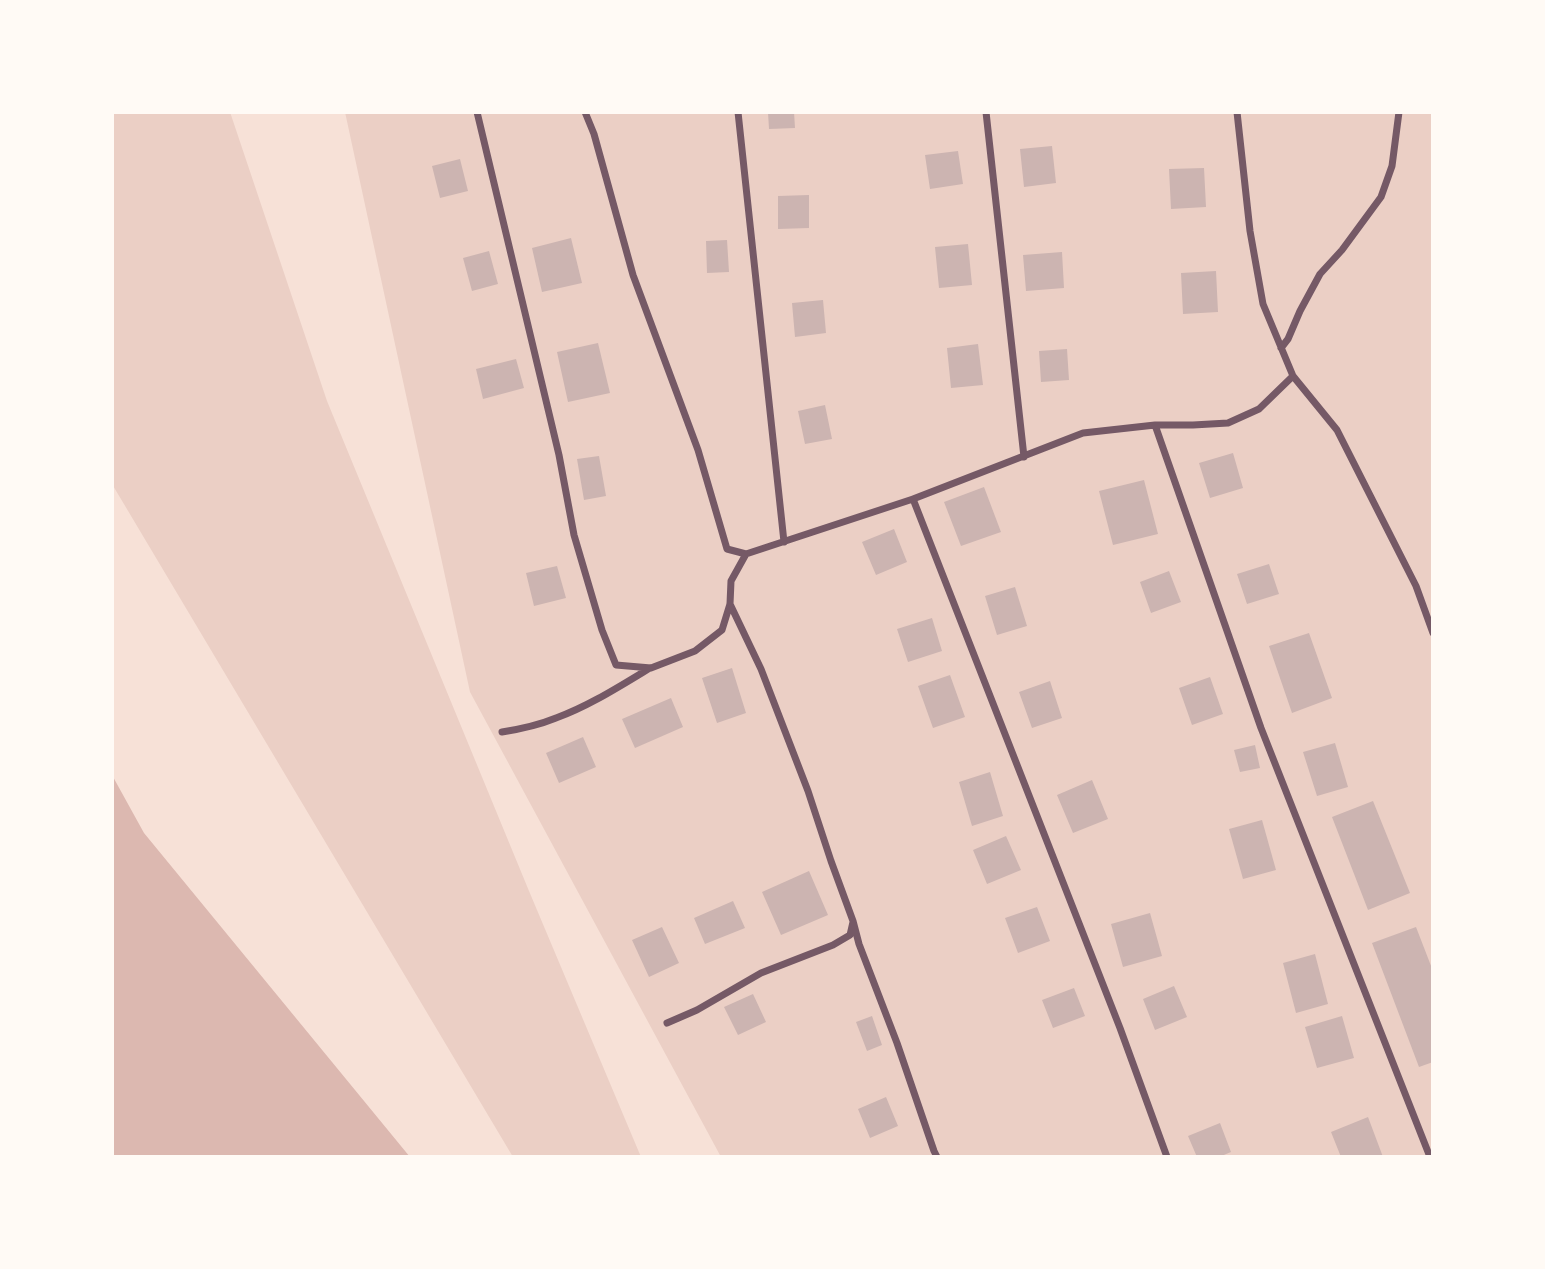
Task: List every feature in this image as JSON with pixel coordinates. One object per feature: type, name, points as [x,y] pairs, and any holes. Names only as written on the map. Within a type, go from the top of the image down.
[{"type":"street","points":[[477,112],[559,455],[574,535],[602,630],[616,665],[651,668]]},
{"type":"street","points":[[585,112],[594,134],[633,275],[698,450],[727,549],[746,554],[783,542],[913,499],[1083,433],[1155,425],[1228,423],[1259,409],[1293,376]]},
{"type":"street","points":[[738,112],[783,542]]},
{"type":"street","points":[[986,112],[1024,457]]},
{"type":"street","points":[[1237,112],[1250,231],[1263,304],[1293,376],[1337,430],[1416,586],[1433,633]]},
{"type":"street","points":[[1281,348],[1320,274],[1342,250],[1381,197],[1392,166],[1399,112]]},
{"type":"street","points":[[1155,425],[1261,729],[1430,1157]]},
{"type":"street","points":[[913,499],[1120,1028],[1167,1157]]},
{"type":"street","points":[[502,732],[557,718],[651,668],[695,651],[722,630],[730,604],[731,581],[746,554]]},
{"type":"street","points":[[730,604],[761,669],[808,791],[859,944],[937,1157]]},
{"type":"street","points":[[667,1023],[697,1010],[761,973],[833,945],[850,935],[853,921]]},
{"type":"shaded area","points":[[112,112],[230,112],[327,401],[641,1157],[513,1157],[112,484]]},
{"type":"shaded area","points":[[345,112],[1433,112],[1433,1157],[721,1157],[470,692]]},
{"type":"shaded area","points":[[112,775],[144,833],[410,1157],[112,1157]]},
{"type":"building","points":[[768,112],[794,112],[795,128],[769,129]]},
{"type":"building","points":[[1052,146],[1056,183],[1024,187],[1020,149]]},
{"type":"building","points":[[958,151],[963,184],[930,189],[925,155]]},
{"type":"building","points":[[460,159],[468,191],[440,198],[432,166]]},
{"type":"building","points":[[1204,168],[1206,207],[1171,209],[1169,169]]},
{"type":"building","points":[[809,195],[809,228],[778,229],[778,196]]},
{"type":"building","points":[[571,238],[582,283],[542,292],[532,248]]},
{"type":"building","points":[[727,240],[729,272],[707,273],[706,241]]},
{"type":"building","points":[[968,244],[972,285],[939,288],[935,247]]},
{"type":"building","points":[[489,251],[498,284],[472,291],[463,258]]},
{"type":"building","points":[[1062,252],[1064,288],[1026,291],[1023,255]]},
{"type":"building","points":[[1216,271],[1218,312],[1183,314],[1181,273]]},
{"type":"building","points":[[823,300],[826,333],[795,337],[792,303]]},
{"type":"building","points":[[598,343],[610,393],[568,402],[557,352]]},
{"type":"building","points":[[978,344],[983,385],[951,388],[947,348]]},
{"type":"building","points":[[1067,349],[1069,380],[1041,382],[1039,351]]},
{"type":"building","points":[[516,359],[524,388],[483,399],[476,369]]},
{"type":"building","points":[[825,405],[832,439],[805,444],[798,411]]},
{"type":"building","points":[[1233,453],[1243,488],[1210,498],[1199,463]]},
{"type":"building","points":[[599,456],[606,496],[584,500],[577,459]]},
{"type":"building","points":[[1144,480],[1158,534],[1113,545],[1099,491]]},
{"type":"building","points":[[984,487],[1001,532],[961,546],[944,502]]},
{"type":"building","points":[[894,529],[907,562],[876,575],[862,542]]},
{"type":"building","points":[[1269,564],[1279,594],[1247,604],[1237,574]]},
{"type":"building","points":[[557,566],[566,598],[534,606],[526,573]]},
{"type":"building","points":[[1169,571],[1181,602],[1151,613],[1140,582]]},
{"type":"building","points":[[1015,587],[1027,626],[997,635],[985,596]]},
{"type":"building","points":[[932,618],[942,651],[908,662],[897,629]]},
{"type":"building","points":[[1309,633],[1332,698],[1292,713],[1269,646]]},
{"type":"building","points":[[732,668],[746,713],[717,723],[702,678]]},
{"type":"building","points":[[950,675],[965,717],[933,728],[918,686]]},
{"type":"building","points":[[1210,677],[1223,714],[1192,725],[1179,688]]},
{"type":"building","points":[[1050,681],[1062,718],[1032,728],[1019,692]]},
{"type":"building","points":[[671,698],[683,727],[635,748],[622,719]]},
{"type":"building","points":[[583,737],[596,767],[559,783],[546,753]]},
{"type":"building","points":[[1335,743],[1348,787],[1317,796],[1303,752]]},
{"type":"building","points":[[1255,745],[1260,768],[1240,772],[1234,750]]},
{"type":"building","points":[[990,772],[1003,816],[972,826],[959,782]]},
{"type":"building","points":[[1092,780],[1108,819],[1073,833],[1057,795]]},
{"type":"building","points":[[1373,801],[1410,893],[1368,910],[1332,817]]},
{"type":"building","points":[[1262,820],[1276,870],[1243,879],[1229,829]]},
{"type":"building","points":[[1006,836],[1021,870],[987,884],[973,850]]},
{"type":"building","points":[[809,871],[828,915],[781,935],[762,892]]},
{"type":"building","points":[[733,901],[745,928],[705,944],[694,918]]},
{"type":"building","points":[[1037,907],[1050,941],[1018,953],[1005,918]]},
{"type":"building","points":[[1150,913],[1162,956],[1123,967],[1111,924]]},
{"type":"building","points":[[662,927],[679,963],[649,977],[632,940]]},
{"type":"building","points":[[1416,927],[1433,971],[1433,1062],[1419,1067],[1372,943]]},
{"type":"building","points":[[1315,954],[1328,1004],[1296,1013],[1283,963]]},
{"type":"building","points":[[1174,986],[1187,1017],[1155,1030],[1143,999]]},
{"type":"building","points":[[1074,988],[1085,1016],[1053,1028],[1042,1000]]},
{"type":"building","points":[[753,994],[766,1022],[738,1035],[724,1007]]},
{"type":"building","points":[[872,1016],[882,1045],[867,1051],[856,1022]]},
{"type":"building","points":[[1342,1016],[1354,1058],[1317,1068],[1305,1027]]},
{"type":"building","points":[[886,1097],[898,1126],[870,1138],[858,1109]]},
{"type":"building","points":[[1368,1117],[1383,1157],[1341,1157],[1331,1132]]},
{"type":"building","points":[[1220,1123],[1231,1152],[1219,1157],[1197,1157],[1188,1136]]}]
